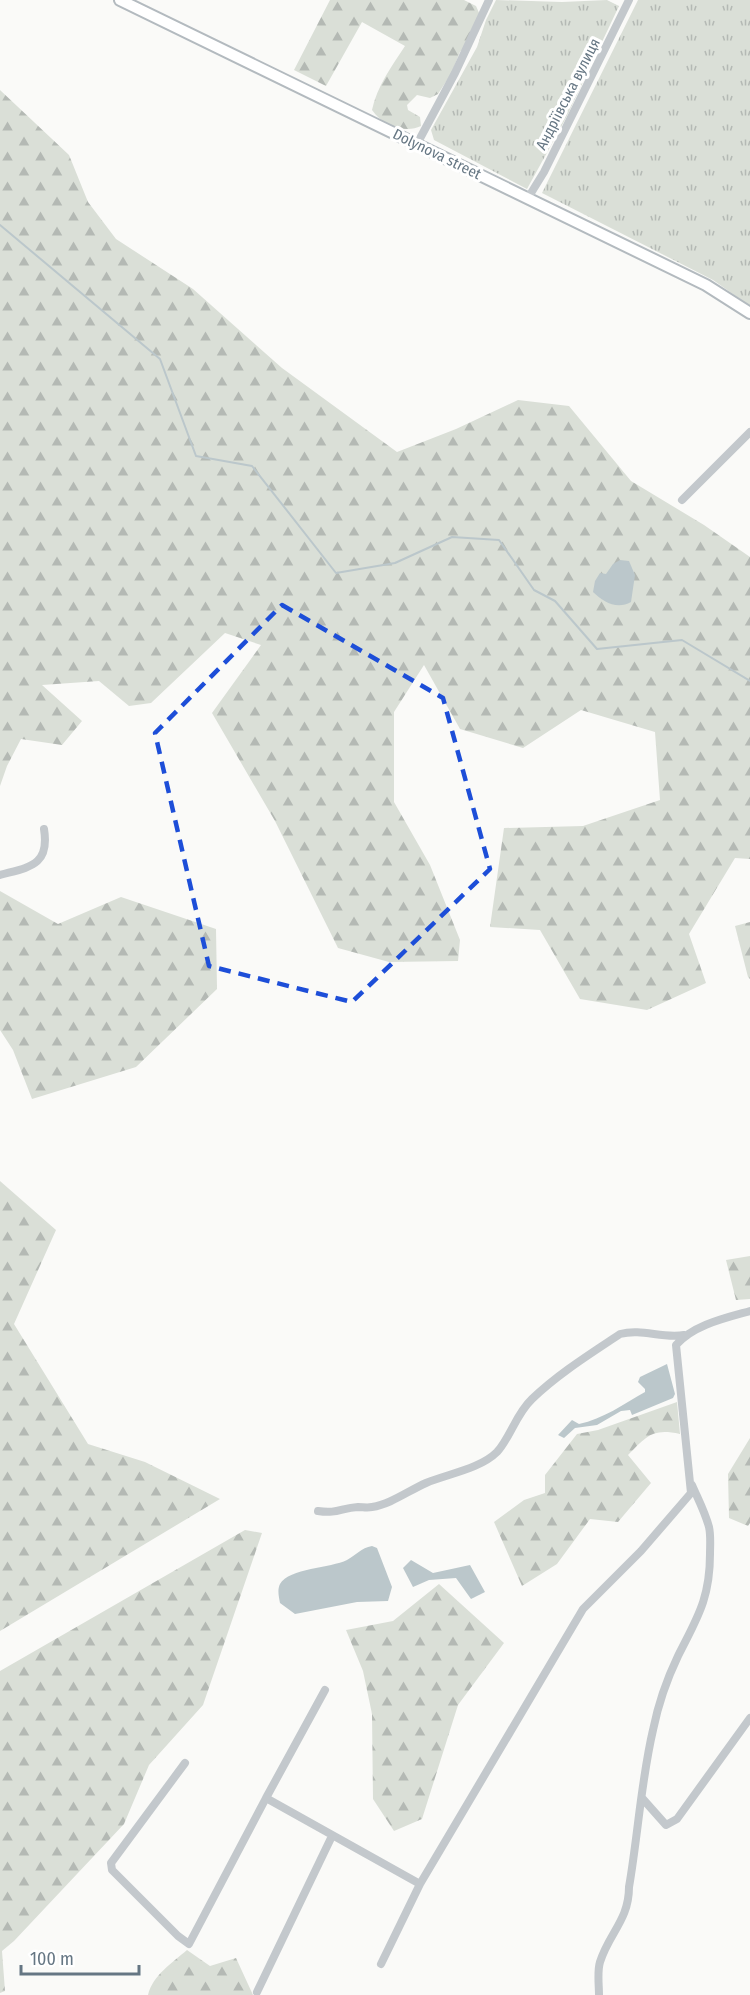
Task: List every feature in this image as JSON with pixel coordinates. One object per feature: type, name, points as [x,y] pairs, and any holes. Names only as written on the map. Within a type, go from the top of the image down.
[{"type":"street","name":"Dolynova street","points":[[120,0],[706,285],[750,313]]},
{"type":"street","points":[[417,144],[455,73],[489,0]]},
{"type":"street","name":"Андріївська вулиця","points":[[528,198],[544,172],[629,0]]},
{"type":"street","points":[[682,500],[750,432]]},
{"type":"street","points":[[0,875],[33,867],[43,855],[46,841],[44,829]]},
{"type":"street","points":[[318,1510],[331,1513],[356,1507],[371,1508],[429,1482],[454,1475],[476,1465],[496,1453],[518,1417],[532,1400],[565,1373],[620,1334],[631,1331],[670,1337],[684,1335],[725,1318],[750,1311]]},
{"type":"street","points":[[381,1964],[420,1884],[583,1609],[641,1551],[691,1493],[676,1345],[684,1335]]},
{"type":"street","points":[[599,1995],[599,1965],[604,1951],[625,1915],[629,1900],[642,1798],[653,1730],[660,1703],[708,1592],[709,1529],[704,1508],[691,1482]]},
{"type":"street","points":[[185,1763],[111,1863],[112,1870],[178,1936],[189,1944],[325,1689]]},
{"type":"street","points":[[642,1798],[666,1825],[677,1819],[750,1718]]},
{"type":"street","points":[[266,1798],[420,1884]]},
{"type":"street","points":[[257,1992],[332,1836]]},
{"type":"highlighted area","points":[[282,605],[443,698],[490,869],[352,1002],[209,966],[155,733]]},
{"type":"green space","points":[[330,0],[464,0],[476,6],[480,15],[472,38],[460,52],[451,74],[438,94],[430,98],[417,95],[407,105],[408,110],[420,117],[421,126],[408,129],[394,127],[372,110],[381,84],[405,46],[362,22],[326,86],[294,70]]},
{"type":"green space","points":[[496,0],[562,2],[607,0],[619,6],[566,118],[527,189],[434,140],[431,130],[477,47]]},
{"type":"green space","points":[[638,0],[750,0],[750,306],[713,280],[542,193]]},
{"type":"green space","points":[[0,90],[69,155],[88,202],[116,239],[193,289],[282,368],[397,452],[456,429],[518,400],[569,406],[631,481],[704,525],[750,557],[750,859],[735,858],[689,934],[706,983],[647,1010],[580,999],[540,930],[490,927],[504,828],[583,826],[660,800],[655,732],[581,710],[523,748],[460,729],[424,665],[394,712],[394,802],[430,865],[460,940],[458,961],[389,962],[338,948],[275,821],[212,713],[261,645],[225,633],[151,703],[129,706],[99,681],[42,685],[82,721],[62,745],[21,739],[0,786]]},
{"type":"green space","points":[[0,891],[58,924],[121,897],[216,929],[217,989],[136,1067],[32,1099],[13,1050],[0,1030]]},
{"type":"green space","points":[[750,922],[750,979],[735,926]]},
{"type":"green space","points":[[0,1181],[56,1230],[14,1324],[88,1444],[145,1462],[220,1499],[0,1631]]},
{"type":"green space","points":[[750,1256],[750,1299],[736,1300],[726,1260]]},
{"type":"green space","points":[[677,1402],[680,1434],[663,1432],[651,1435],[628,1455],[651,1483],[618,1522],[590,1519],[557,1564],[522,1586],[494,1522],[524,1500],[545,1493],[545,1475],[577,1434],[598,1430]]},
{"type":"green space","points":[[750,1438],[750,1523],[748,1526],[729,1518],[728,1474]]},
{"type":"green space","points":[[245,1530],[262,1533],[203,1705],[149,1765],[124,1824],[2,1951],[5,1991],[0,1993],[0,1671]]},
{"type":"green space","points":[[439,1584],[504,1643],[458,1705],[422,1819],[394,1831],[373,1799],[372,1714],[363,1671],[346,1630],[393,1621]]},
{"type":"green space","points":[[187,1950],[210,1966],[236,1958],[253,1995],[148,1995],[159,1975]]},
{"type":"shaded area","points":[[620,560],[629,561],[635,575],[631,602],[615,605],[606,602],[593,592],[595,581],[600,573],[606,574],[613,564]]},
{"type":"shaded area","points":[[667,1364],[675,1394],[673,1398],[632,1415],[630,1410],[621,1411],[597,1425],[575,1428],[564,1438],[558,1435],[572,1420],[579,1424],[596,1419],[645,1392],[638,1382],[640,1377]]},
{"type":"shaded area","points":[[372,1546],[377,1548],[392,1587],[388,1601],[357,1602],[295,1614],[280,1603],[278,1594],[280,1584],[285,1579],[301,1571],[340,1563]]},
{"type":"shaded area","points":[[411,1560],[433,1573],[470,1565],[485,1592],[471,1599],[456,1578],[429,1580],[413,1587],[403,1568]]},
{"type":"waterway","points":[[0,225],[160,359],[196,456],[252,466],[336,573],[395,563],[452,537],[499,540],[534,590],[555,601],[597,649],[682,640],[750,681]]}]
